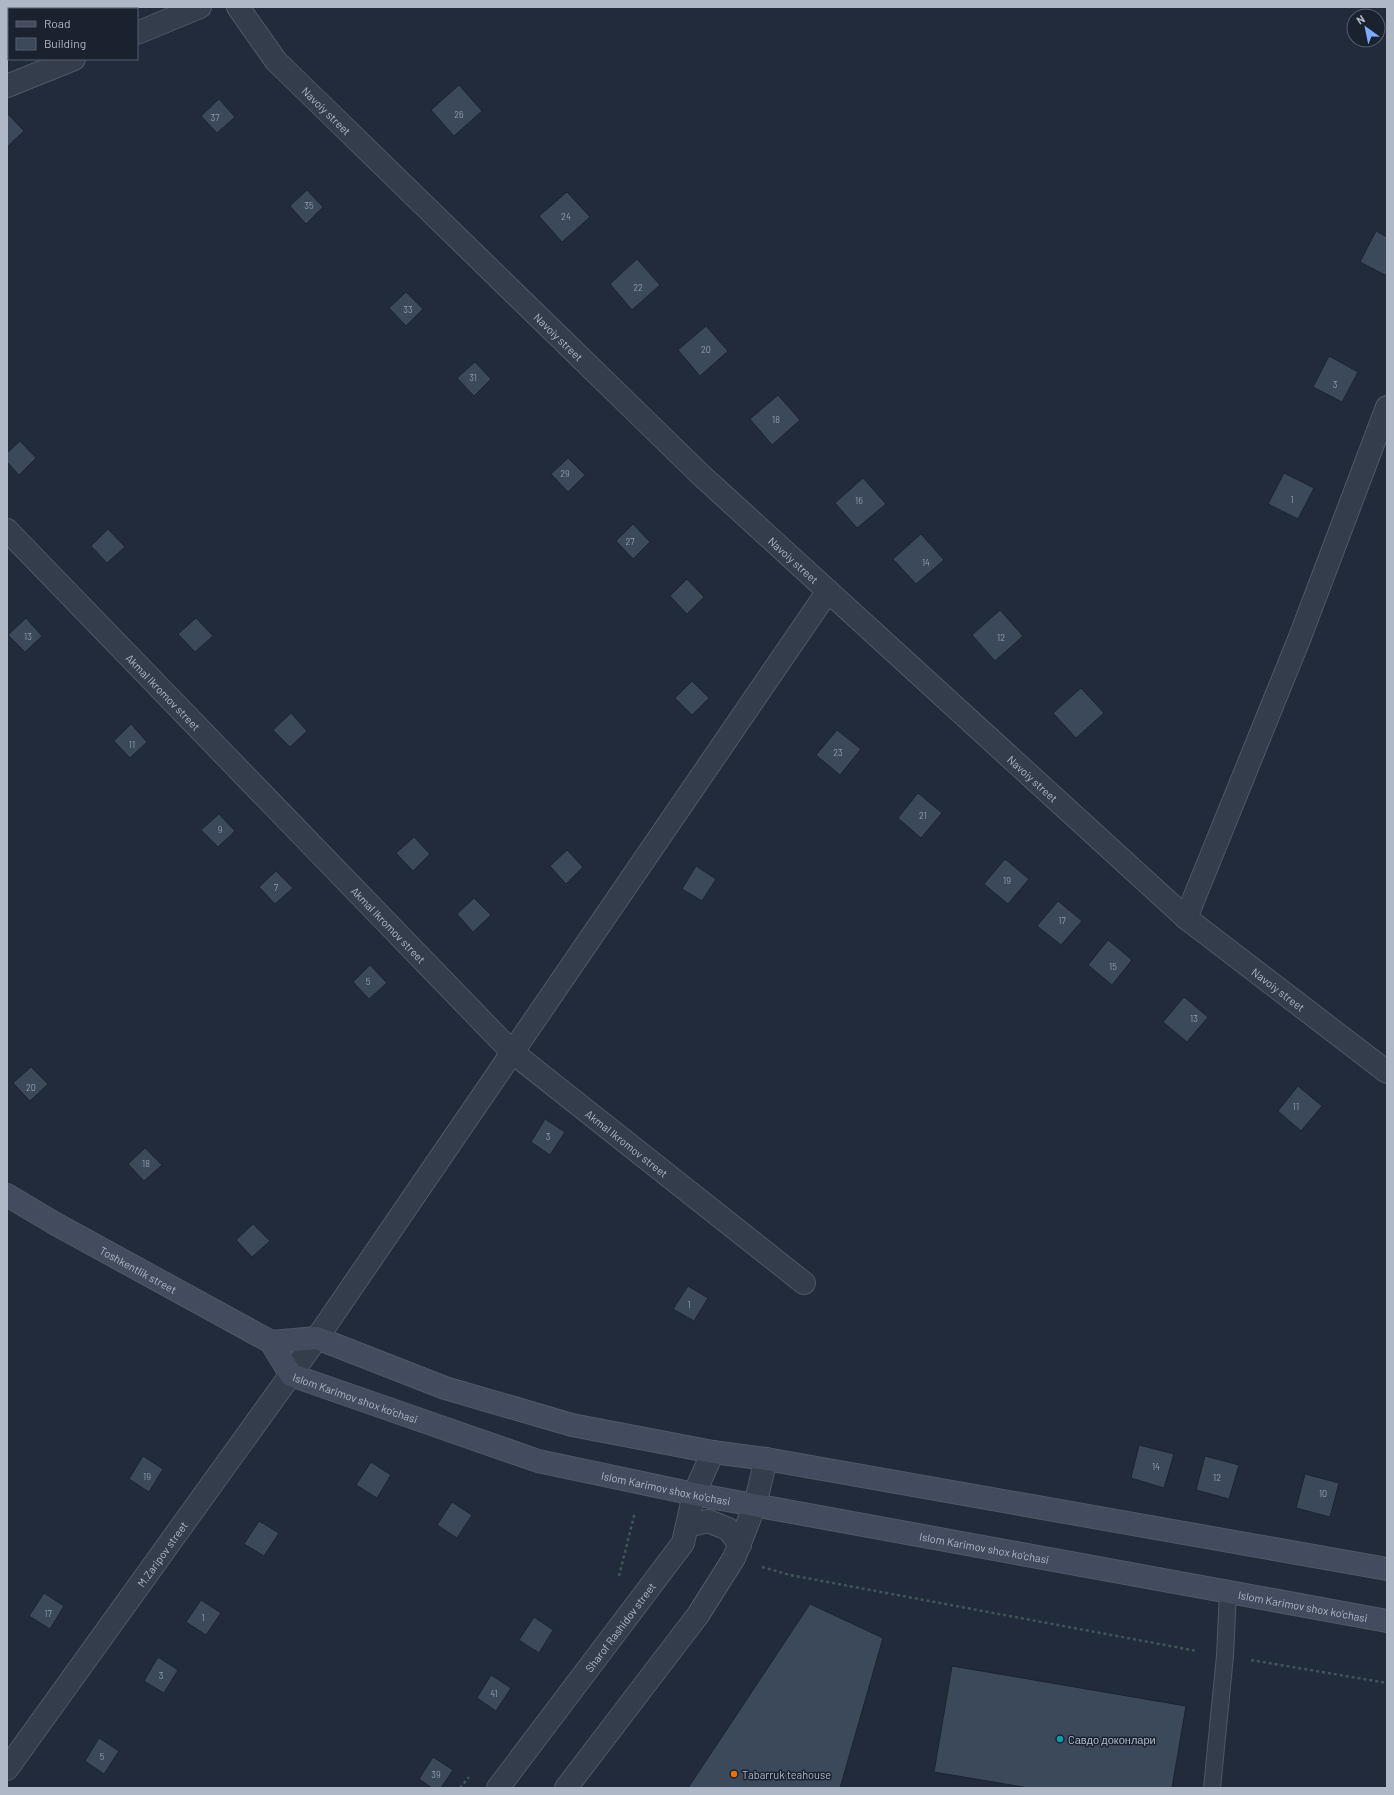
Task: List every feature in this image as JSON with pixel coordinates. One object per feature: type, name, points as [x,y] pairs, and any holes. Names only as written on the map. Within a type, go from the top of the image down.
[{"type":"main road","name":"Toshkentlik street","points":[[7,1195],[54,1223],[271,1342]]},
{"type":"main road","points":[[271,1342],[317,1338],[445,1388],[572,1425],[713,1452],[766,1459],[1387,1569]]},
{"type":"main road","name":"Islom Karimov shox ko'chasi","points":[[271,1342],[291,1375],[538,1461],[694,1494],[1387,1621]]},
{"type":"street","points":[[138,33],[200,7]]},
{"type":"street","name":"Navoiy street","points":[[238,7],[276,61],[701,475],[1186,918],[1387,1072]]},
{"type":"street","points":[[7,86],[72,60]]},
{"type":"street","points":[[1186,918],[1300,637],[1387,407]]},
{"type":"street","name":"Akmal Ikromov street","points":[[7,530],[512,1052],[804,1283]]},
{"type":"street","name":"M.Zaripov street","points":[[7,1769],[317,1338],[828,591]]},
{"type":"street","name":"Sharof Rashidov street","points":[[498,1788],[684,1543],[694,1494],[713,1452]]},
{"type":"street","points":[[566,1788],[698,1615],[737,1551],[755,1505],[766,1459]]},
{"type":"street","points":[[687,1526],[708,1522],[728,1529],[737,1551]]},
{"type":"lane","points":[[1212,1788],[1226,1656],[1228,1592]]},
{"type":"path","points":[[618,1579],[642,1483]]},
{"type":"path","points":[[737,1551],[790,1575],[1226,1656],[1387,1683]]},
{"type":"path","points":[[460,1788],[470,1775]]},
{"type":"building","points":[[459,85],[482,111],[454,136],[431,110]]},
{"type":"building","points":[[219,99],[235,117],[217,133],[201,116]]},
{"type":"building","points":[[7,113],[24,131],[7,147]]},
{"type":"building","points":[[307,190],[323,207],[306,224],[290,206]]},
{"type":"building","points":[[567,192],[590,217],[562,242],[539,216]]},
{"type":"building","points":[[1376,231],[1387,237],[1387,276],[1360,262]]},
{"type":"building","points":[[637,259],[660,285],[632,310],[610,284]]},
{"type":"building","points":[[406,292],[423,309],[406,326],[389,308]]},
{"type":"building","points":[[706,326],[728,351],[700,376],[678,350]]},
{"type":"building","points":[[1329,356],[1358,372],[1342,402],[1313,387]]},
{"type":"building","points":[[475,362],[491,379],[474,396],[457,378]]},
{"type":"building","points":[[778,395],[800,420],[772,445],[750,419]]},
{"type":"building","points":[[20,441],[36,458],[19,475],[7,462],[7,453]]},
{"type":"building","points":[[568,458],[585,475],[568,492],[551,474]]},
{"type":"building","points":[[1284,473],[1314,488],[1298,519],[1268,504]]},
{"type":"building","points":[[863,478],[886,504],[857,528],[835,503]]},
{"type":"building","points":[[633,524],[650,542],[633,559],[616,541]]},
{"type":"building","points":[[108,529],[125,547],[107,563],[91,546]]},
{"type":"building","points":[[921,534],[944,560],[916,584],[893,559]]},
{"type":"building","points":[[687,579],[704,597],[687,614],[670,596]]},
{"type":"building","points":[[1000,610],[1023,636],[995,661],[972,635]]},
{"type":"building","points":[[26,618],[42,636],[25,652],[8,635]]},
{"type":"building","points":[[196,618],[213,636],[195,652],[178,634]]},
{"type":"building","points":[[692,681],[709,698],[692,715],[675,698]]},
{"type":"building","points":[[1081,688],[1104,713],[1076,738],[1053,713]]},
{"type":"building","points":[[291,713],[307,731],[290,747],[273,730]]},
{"type":"building","points":[[131,724],[147,742],[130,758],[114,741]]},
{"type":"building","points":[[837,730],[861,749],[840,775],[816,755]]},
{"type":"building","points":[[918,793],[942,813],[921,838],[898,818]]},
{"type":"building","points":[[219,814],[235,831],[218,847],[201,830]]},
{"type":"building","points":[[414,837],[430,854],[413,871],[396,853]]},
{"type":"building","points":[[567,850],[583,867],[566,884],[550,866]]},
{"type":"building","points":[[1005,859],[1029,879],[1008,904],[984,884]]},
{"type":"building","points":[[696,866],[716,879],[702,901],[682,889]]},
{"type":"building","points":[[276,871],[293,888],[275,904],[259,887]]},
{"type":"building","points":[[474,898],[491,915],[473,932],[457,914]]},
{"type":"building","points":[[1058,901],[1082,921],[1061,945],[1037,926]]},
{"type":"building","points":[[1108,940],[1132,960],[1112,985],[1088,965]]},
{"type":"building","points":[[370,965],[387,983],[369,999],[353,982]]},
{"type":"building","points":[[1184,997],[1208,1017],[1187,1042],[1163,1022]]},
{"type":"building","points":[[31,1067],[48,1084],[30,1101],[13,1083]]},
{"type":"building","points":[[1298,1086],[1322,1106],[1301,1131],[1278,1111]]},
{"type":"building","points":[[545,1119],[565,1132],[550,1155],[531,1142]]},
{"type":"building","points":[[145,1148],[162,1165],[144,1181],[128,1164]]},
{"type":"building","points":[[253,1224],[270,1241],[252,1257],[236,1240]]},
{"type":"building","points":[[688,1286],[708,1298],[694,1321],[673,1309]]},
{"type":"building","points":[[1139,1445],[1174,1454],[1164,1488],[1131,1478]]},
{"type":"building","points":[[143,1456],[163,1469],[149,1492],[129,1479]]},
{"type":"building","points":[[1205,1456],[1239,1465],[1229,1499],[1196,1490]]},
{"type":"building","points":[[371,1462],[391,1475],[377,1498],[356,1485]]},
{"type":"building","points":[[1305,1474],[1339,1483],[1330,1517],[1296,1508]]},
{"type":"building","points":[[452,1502],[472,1515],[457,1538],[437,1525]]},
{"type":"building","points":[[259,1521],[279,1533],[264,1556],[244,1544]]},
{"type":"building","points":[[44,1593],[64,1606],[50,1629],[29,1616]]},
{"type":"building","points":[[201,1600],[221,1613],[206,1635],[186,1622]]},
{"type":"building","points":[[810,1604],[883,1638],[840,1788],[688,1788]]},
{"type":"building","points":[[534,1617],[553,1630],[539,1653],[519,1640]]},
{"type":"building","points":[[158,1657],[178,1670],[164,1693],[144,1681]]},
{"type":"building","name":"Cавдо доконлари","points":[[952,1666],[1186,1706],[1172,1788],[1029,1788],[934,1772]]},
{"type":"building","points":[[491,1675],[511,1688],[496,1711],[477,1698]]},
{"type":"building","points":[[99,1738],[119,1751],[104,1774],[85,1761]]},
{"type":"building","points":[[433,1757],[453,1770],[441,1788],[432,1788],[419,1779]]},
{"type":"place","name":"Cавдо доконлари","points":[[1060,1739]]},
{"type":"place","name":"Tabarruk teahouse","points":[[734,1774]]}]
